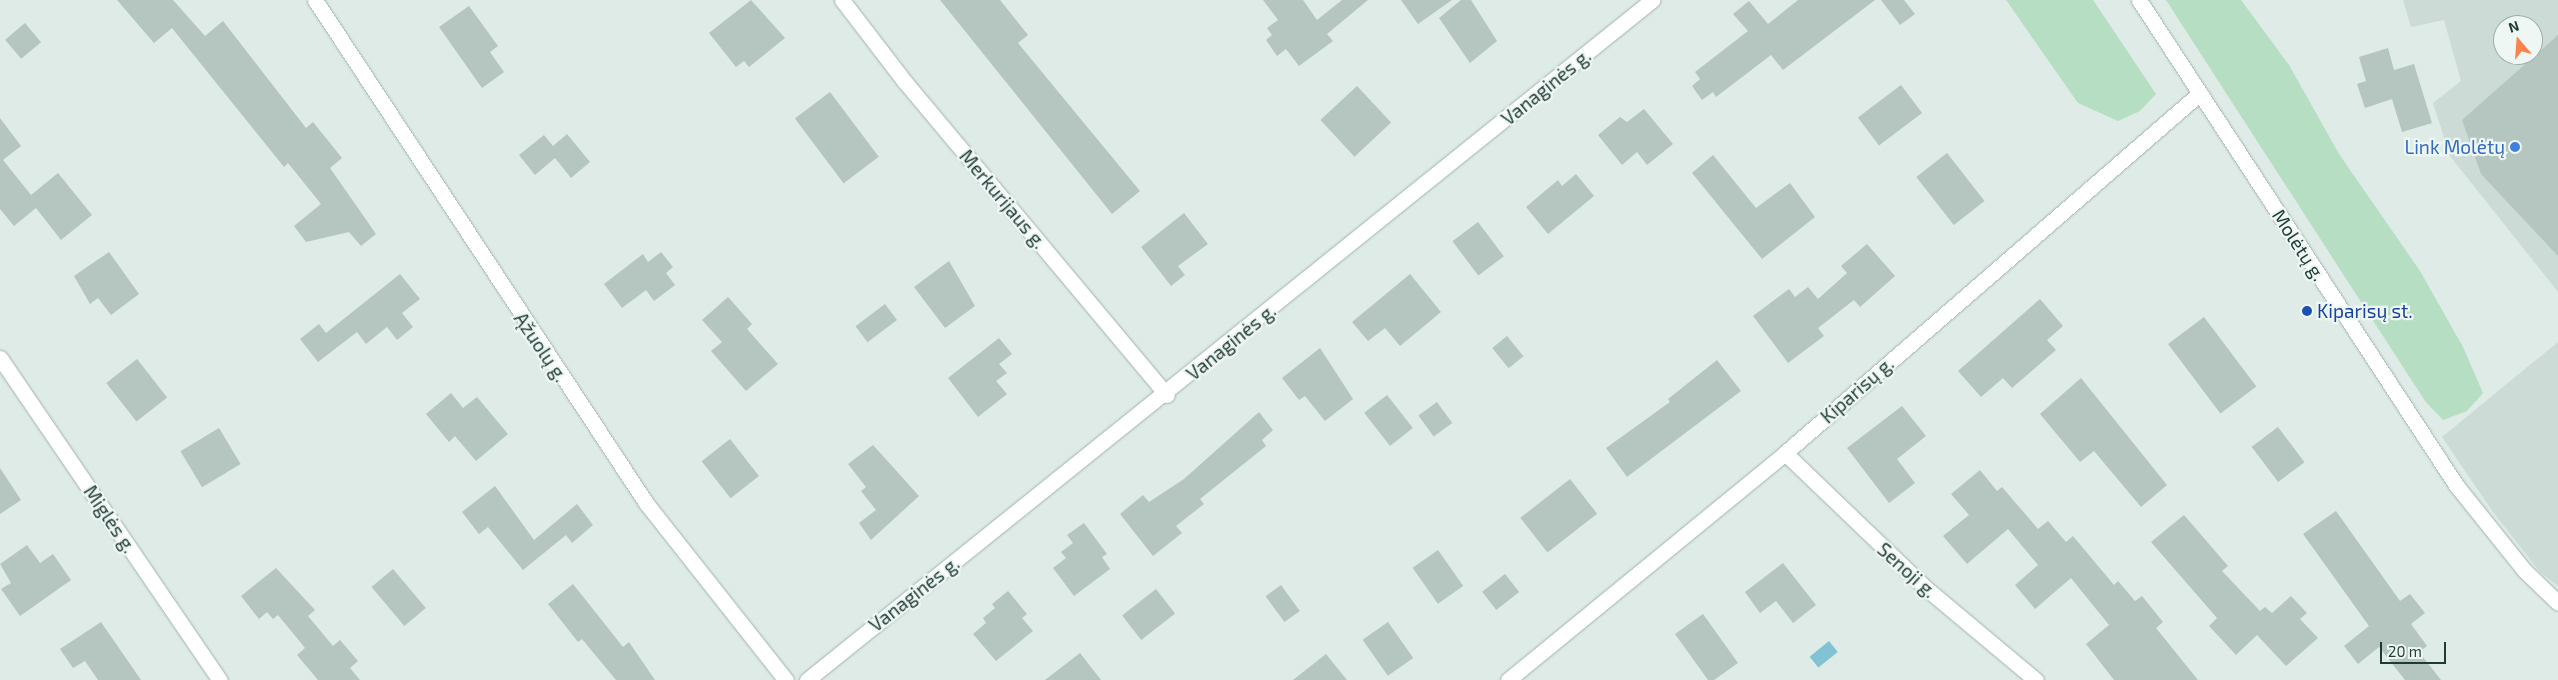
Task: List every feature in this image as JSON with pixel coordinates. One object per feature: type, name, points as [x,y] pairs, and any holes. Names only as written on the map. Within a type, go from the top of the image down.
[{"type":"street","name":"Ąžuolų g.","points":[[315,0],[646,503],[786,680]]},
{"type":"street","name":"Merkurijaus g.","points":[[842,0],[905,82],[1166,395]]},
{"type":"street","name":"Vanaginės g.","points":[[806,680],[1166,395],[1652,0]]},
{"type":"street","name":"Molėtų g.","points":[[2139,0],[2456,485],[2502,544],[2558,603]]},
{"type":"street","name":"Kiparisų g.","points":[[1508,680],[1785,453],[2200,93]]},
{"type":"street","name":"Miglės g.","points":[[0,358],[220,680]]},
{"type":"street","name":"Senoji g.","points":[[1785,453],[1927,589],[2036,680]]},
{"type":"shaded area","points":[[2403,0],[2558,0],[2558,292],[2450,156],[2433,103],[2461,81],[2444,20],[2411,27]]},
{"type":"shaded area","points":[[2558,342],[2558,586],[2540,572],[2493,512],[2442,437]]},
{"type":"green space","points":[[2006,0],[2093,0],[2156,94],[2140,111],[2118,121],[2078,103]]},
{"type":"green space","points":[[2166,0],[2241,0],[2289,65],[2339,154],[2420,271],[2463,347],[2483,393],[2467,411],[2443,420],[2425,401]]},
{"type":"water","points":[[1829,641],[1838,652],[1818,668],[1810,657]]},
{"type":"building","points":[[117,0],[173,0],[205,36],[223,21],[306,128],[313,122],[342,158],[330,168],[376,234],[361,246],[349,232],[306,242],[294,226],[321,204],[288,163],[284,167],[172,28],[154,43]]},
{"type":"building","points":[[751,0],[785,38],[749,67],[744,61],[736,67],[709,33]]},
{"type":"building","points":[[940,0],[1000,0],[1028,35],[1018,43],[1140,191],[1112,214]]},
{"type":"building","points":[[1263,0],[1303,0],[1317,20],[1342,0],[1368,0],[1327,34],[1333,41],[1299,66],[1286,49],[1277,56],[1266,40],[1272,35],[1267,28],[1278,20]]},
{"type":"building","points":[[1401,0],[1452,0],[1418,24]]},
{"type":"building","points":[[1461,0],[1471,0],[1497,41],[1470,63],[1439,18]]},
{"type":"building","points":[[1798,0],[1875,0],[1783,70],[1771,55],[1716,97],[1713,92],[1702,100],[1692,86],[1700,79],[1695,72],[1748,31],[1733,14],[1749,1],[1768,24]]},
{"type":"building","points":[[1881,0],[1904,0],[1915,14],[1900,25]]},
{"type":"building","points":[[469,6],[498,46],[490,52],[504,72],[482,88],[439,27]]},
{"type":"building","points":[[25,23],[41,42],[21,59],[5,40]]},
{"type":"building","name":"Link Molėtų","points":[[2558,35],[2558,256],[2481,174],[2462,120],[2524,65],[2543,65],[2543,48]]},
{"type":"building","points":[[2388,48],[2394,70],[2414,64],[2432,123],[2402,132],[2392,99],[2365,108],[2357,84],[2366,81],[2359,57]]},
{"type":"building","points":[[1901,85],[1922,113],[1879,145],[1858,117]]},
{"type":"building","points":[[1357,86],[1391,123],[1355,157],[1320,120]]},
{"type":"building","points":[[830,92],[879,157],[844,183],[795,118]]},
{"type":"building","points":[[1644,109],[1673,144],[1647,165],[1637,152],[1622,165],[1598,135],[1620,117],[1627,122]]},
{"type":"building","points":[[0,118],[21,146],[3,160],[31,195],[58,173],[92,215],[61,240],[36,208],[14,226],[0,209]]},
{"type":"building","points":[[567,134],[590,162],[571,178],[555,158],[535,175],[519,155],[544,135],[553,146]]},
{"type":"building","points":[[1947,153],[1985,201],[1954,225],[1916,177]]},
{"type":"building","points":[[1713,155],[1756,208],[1790,183],[1815,217],[1762,259],[1692,173]]},
{"type":"building","points":[[1576,174],[1594,196],[1548,234],[1526,207],[1558,180],[1562,186]]},
{"type":"building","points":[[1184,213],[1208,244],[1178,266],[1185,275],[1171,286],[1141,247]]},
{"type":"building","points":[[1478,222],[1504,256],[1478,276],[1452,241]]},
{"type":"building","points":[[1867,244],[1895,276],[1860,307],[1854,300],[1818,328],[1824,336],[1788,363],[1753,316],[1789,289],[1795,297],[1808,287],[1818,299],[1847,273],[1841,266]]},
{"type":"building","points":[[109,252],[139,294],[111,315],[98,298],[90,304],[74,276]]},
{"type":"building","points":[[661,252],[673,267],[666,273],[675,285],[654,301],[646,290],[622,308],[604,284],[643,254],[648,262]]},
{"type":"building","points":[[949,261],[975,306],[945,328],[914,287]]},
{"type":"building","points":[[400,274],[420,299],[402,313],[413,327],[397,340],[387,327],[366,344],[357,332],[318,362],[300,339],[319,324],[326,333]]},
{"type":"building","points":[[1410,274],[1441,312],[1400,346],[1385,328],[1368,341],[1352,322]]},
{"type":"building","points":[[728,297],[752,324],[747,329],[778,364],[746,391],[711,351],[722,342],[702,320]]},
{"type":"building","points":[[2040,299],[2063,326],[2047,340],[2056,350],[2012,388],[2003,378],[1981,397],[1958,371]]},
{"type":"building","points":[[885,304],[897,320],[867,342],[855,326]]},
{"type":"building","points":[[2204,317],[2256,386],[2220,414],[2168,344]]},
{"type":"building","points":[[1507,336],[1523,356],[1509,368],[1492,348]]},
{"type":"building","points":[[999,338],[1012,354],[999,364],[1007,373],[996,381],[1007,394],[978,417],[948,378]]},
{"type":"building","points":[[1320,348],[1353,399],[1325,421],[1305,396],[1299,400],[1282,378]]},
{"type":"building","points":[[137,359],[167,398],[136,422],[106,383]]},
{"type":"building","points":[[1717,360],[1741,391],[1627,477],[1606,448],[1670,402],[1668,399]]},
{"type":"building","points":[[2081,378],[2167,485],[2141,507],[2094,451],[2080,462],[2040,414]]},
{"type":"building","points":[[451,393],[463,408],[477,397],[508,434],[476,461],[455,436],[449,442],[426,414]]},
{"type":"building","points":[[1387,395],[1413,428],[1390,446],[1364,413]]},
{"type":"building","points":[[1437,402],[1452,423],[1434,437],[1418,416]]},
{"type":"building","points":[[1902,406],[1926,436],[1897,459],[1915,483],[1889,503],[1847,448]]},
{"type":"building","points":[[1259,412],[1273,430],[1262,440],[1266,446],[1200,499],[1204,504],[1176,526],[1182,533],[1153,556],[1120,514],[1143,495],[1149,502],[1184,479]]},
{"type":"building","points":[[2278,427],[2304,462],[2278,482],[2252,447]]},
{"type":"building","points":[[219,428],[241,464],[202,487],[180,451]]},
{"type":"building","points":[[730,439],[759,476],[731,498],[702,461]]},
{"type":"building","points":[[873,445],[919,496],[871,540],[859,523],[876,510],[861,491],[866,487],[848,464]]},
{"type":"building","points":[[0,468],[21,500],[0,514]]},
{"type":"building","points":[[1980,470],[1997,491],[2002,487],[2038,529],[2048,521],[2066,542],[2073,536],[2114,585],[2118,581],[2135,601],[2142,596],[2163,622],[2156,628],[2198,680],[2114,680],[2086,644],[2109,625],[2071,578],[2035,609],[2015,585],[2038,565],[2008,529],[1967,564],[1943,536],[1969,515],[1951,494]]},
{"type":"building","points":[[1570,479],[1597,514],[1547,552],[1520,518]]},
{"type":"building","points":[[495,486],[534,540],[577,504],[593,525],[572,543],[566,535],[523,570],[488,527],[479,534],[462,512]]},
{"type":"building","points":[[2336,511],[2400,601],[2410,594],[2425,613],[2411,624],[2427,646],[2419,652],[2441,680],[2405,680],[2379,647],[2358,664],[2344,646],[2369,626],[2303,534]]},
{"type":"building","points":[[2184,515],[2228,566],[2222,571],[2260,611],[2265,607],[2272,613],[2291,596],[2307,613],[2300,619],[2318,638],[2286,666],[2257,635],[2236,655],[2209,626],[2217,618],[2151,542]]},
{"type":"building","points":[[1084,523],[1107,554],[1102,557],[1110,569],[1074,596],[1053,568],[1066,558],[1061,552],[1073,543],[1067,535]]},
{"type":"building","points":[[27,545],[40,563],[53,554],[71,580],[20,616],[1,589],[11,583],[0,564]]},
{"type":"building","points":[[1438,550],[1463,586],[1438,604],[1413,568]]},
{"type":"building","points":[[1783,563],[1816,605],[1793,623],[1776,601],[1760,613],[1745,592]]},
{"type":"building","points":[[276,568],[315,610],[308,616],[333,646],[340,640],[358,661],[350,668],[360,680],[318,680],[297,655],[305,648],[278,615],[273,619],[267,612],[259,619],[241,596]]},
{"type":"building","points":[[393,569],[426,608],[404,626],[372,587]]},
{"type":"building","points":[[1505,574],[1519,592],[1496,610],[1482,592]]},
{"type":"building","points":[[573,584],[623,647],[629,642],[655,680],[616,680],[582,639],[578,642],[548,604]]},
{"type":"building","points":[[1281,585],[1300,611],[1284,622],[1266,596]]},
{"type":"building","points":[[1156,589],[1175,613],[1141,640],[1122,615]]},
{"type":"building","points":[[1008,591],[1027,614],[1022,618],[1033,631],[996,661],[973,634],[986,623],[983,618],[995,608],[992,604]]},
{"type":"building","points":[[1703,614],[1738,663],[1714,680],[1708,680],[1675,634]]},
{"type":"building","points":[[101,622],[141,680],[98,680],[85,661],[73,668],[60,649]]},
{"type":"building","points":[[1388,622],[1413,658],[1388,676],[1363,640]]},
{"type":"building","points":[[1080,653],[1101,680],[1045,680]]},
{"type":"building","points":[[1326,654],[1347,680],[1293,680]]},
{"type":"place","name":"Link Molėtų","points":[[2515,147]]},
{"type":"place","name":"Kiparisų st.","points":[[2307,311]]}]
